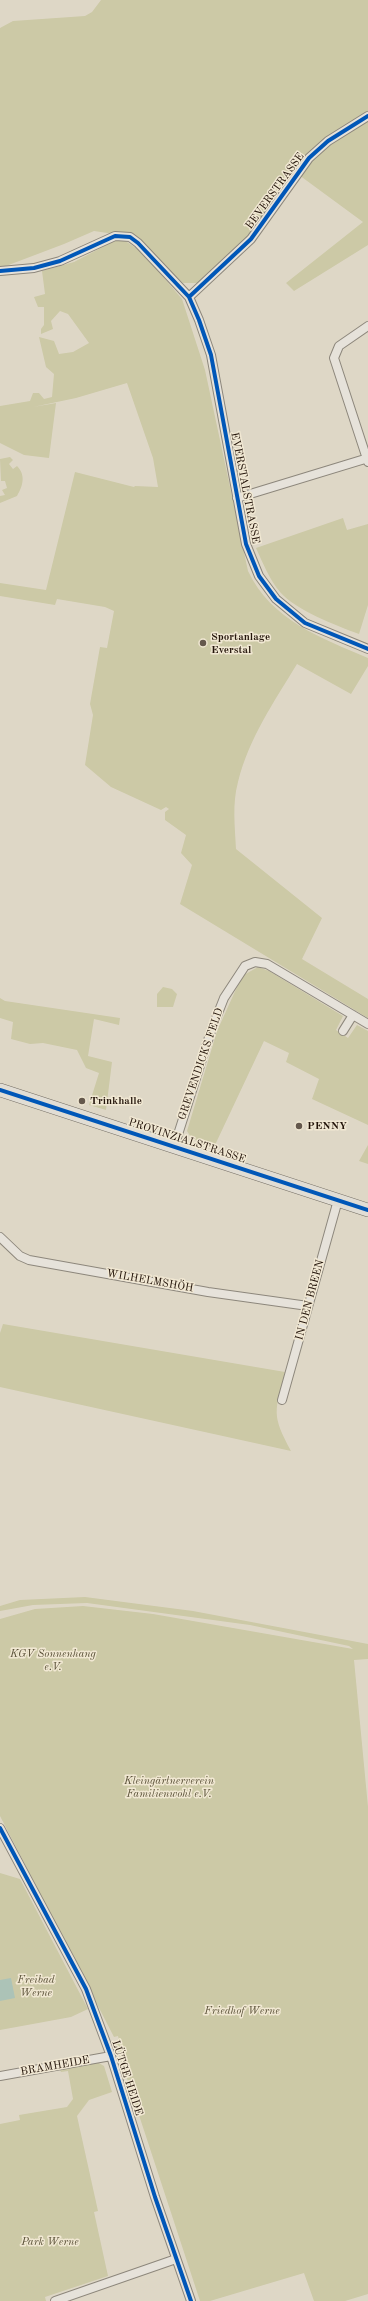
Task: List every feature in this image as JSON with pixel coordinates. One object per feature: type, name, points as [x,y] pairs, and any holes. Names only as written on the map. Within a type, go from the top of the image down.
[{"type":"main road","name":"PROVINZIALSTRASSE","points":[[0,1090],[368,1210]]},
{"type":"street","name":"BEVERSTRASSE","points":[[189,297],[251,239],[309,158],[328,141],[368,116]]},
{"type":"street","points":[[0,272],[34,268],[60,261],[115,236],[125,236],[138,243],[189,297]]},
{"type":"street","name":"EVERSTALSTRASSE","points":[[189,297],[211,355],[246,544],[253,563],[276,599],[305,623],[368,649]]},
{"type":"street","points":[[237,498],[368,459],[334,358],[339,346],[368,326]]},
{"type":"street","name":"GREVENDICKS FELD","points":[[174,1147],[220,1007],[245,966],[255,962],[267,964],[368,1024]]},
{"type":"street","points":[[343,1031],[353,1015]]},
{"type":"street","name":"IN DEN BREEN","points":[[282,1400],[338,1200]]},
{"type":"street","name":"WILHELMSHÖH","points":[[0,1236],[20,1256],[29,1260],[208,1292],[308,1306]]},
{"type":"street","name":"LÜTGE HEIDE","points":[[0,1828],[86,1989],[111,2056],[176,2259],[191,2301]]},
{"type":"street","name":"BRAMHEIDE","points":[[0,2076],[111,2056]]},
{"type":"street","points":[[55,2301],[176,2259]]},
{"type":"green space","points":[[101,0],[368,0],[368,114],[320,144],[260,227],[202,283],[183,283],[141,245],[121,235],[94,231],[6,266],[0,266],[0,28],[13,21],[85,16],[92,12]]},
{"type":"green space","points":[[368,120],[368,245],[294,291],[286,283],[363,222],[299,175],[328,144]]},
{"type":"green space","points":[[124,240],[142,252],[182,299],[205,370],[248,571],[258,588],[284,615],[315,635],[368,658],[368,666],[351,694],[297,664],[255,735],[238,782],[234,816],[236,849],[322,918],[302,959],[368,999],[368,1018],[180,904],[192,865],[181,853],[186,835],[165,820],[165,812],[169,809],[166,807],[161,810],[111,787],[85,765],[93,715],[90,704],[100,647],[107,648],[114,611],[105,607],[57,599],[55,605],[0,596],[0,583],[46,590],[75,472],[134,487],[158,487],[153,458],[127,383],[76,398],[33,407],[56,403],[49,458],[24,455],[0,443],[0,406],[30,401],[33,393],[39,393],[44,399],[52,397],[54,374],[46,367],[39,337],[54,341],[59,354],[73,352],[89,343],[68,314],[60,311],[51,321],[53,329],[41,334],[41,329],[44,325],[44,307],[38,307],[34,297],[45,294],[42,271],[74,262],[114,241]]},
{"type":"green space","points":[[10,457],[13,460],[9,464],[13,469],[17,466],[20,469],[23,481],[17,496],[0,503],[0,496],[5,495],[2,490],[7,488],[5,481],[1,481],[0,459]]},
{"type":"green space","points":[[343,518],[347,530],[368,524],[368,605],[359,634],[317,617],[287,599],[280,592],[266,571],[256,548]]},
{"type":"green space","points":[[258,967],[269,971],[343,1016],[336,1030],[348,1038],[357,1025],[368,1031],[368,1125],[312,1099],[319,1079],[286,1062],[289,1053],[264,1041],[215,1145],[192,1139],[187,1131],[217,1031],[242,976]]},
{"type":"green space","points":[[163,987],[172,989],[177,994],[173,1007],[157,1007],[157,994]]},
{"type":"green space","points":[[0,998],[5,1001],[120,1018],[119,1025],[94,1019],[88,1056],[112,1062],[106,1110],[89,1105],[99,1073],[86,1068],[77,1050],[43,1043],[30,1044],[11,1039],[13,1022],[0,1018]]},
{"type":"green space","points":[[368,1145],[368,1164],[359,1161]]},
{"type":"green space","points":[[3,1324],[285,1372],[277,1405],[277,1413],[280,1429],[291,1451],[0,1387],[0,1333]]},
{"type":"green space","points":[[85,1597],[193,1611],[368,1644],[368,1659],[354,1660],[368,1807],[368,2294],[345,2301],[314,2301],[304,2273],[210,2301],[200,2301],[115,2042],[119,2040],[118,2036],[114,2037],[0,1816],[0,1619],[35,1609],[83,1606],[153,1614],[353,1649],[349,1646],[250,1625],[87,1603],[33,1605],[0,1611],[0,1606],[20,1600]]},
{"type":"green space","name":"Freibad Werne","points":[[0,1873],[20,1879],[88,2009],[71,2017],[0,2030]]},
{"type":"green space","name":"Park Werne","points":[[97,2062],[104,2066],[112,2092],[89,2100],[77,2116],[98,2211],[94,2212],[108,2276],[45,2297],[46,2301],[0,2301],[0,2124],[20,2120],[19,2115],[67,2107],[73,2099],[68,2071],[61,2072],[60,2070]]},
{"type":"shaded area","points":[[11,1978],[15,1998],[0,2001],[0,1980]]},
{"type":"cycle path","points":[[189,297],[251,239],[309,158],[328,141],[368,116]]},
{"type":"cycle path","points":[[0,271],[34,268],[60,261],[115,236],[130,237],[138,243],[189,297],[199,320],[211,355],[246,544],[259,576],[276,599],[305,623],[368,649]]},
{"type":"cycle path","points":[[0,1090],[368,1210]]},
{"type":"cycle path","points":[[0,1828],[86,1989],[111,2056],[155,2197],[191,2301]]},
{"type":"place","name":"Sportanlage Everstal","points":[[203,643]]},
{"type":"place","name":"Trinkhalle","points":[[82,1101]]},
{"type":"place","name":"PENNY","points":[[299,1126]]},
{"type":"park label","name":"KGV Sonnenhang e.V.","points":[[53,1660]]},
{"type":"park label","name":"Kleingärtnerverein Familienwohl e.V.","points":[[169,1787]]},
{"type":"park label","name":"Friedhof Werne","points":[[242,2011]]}]
